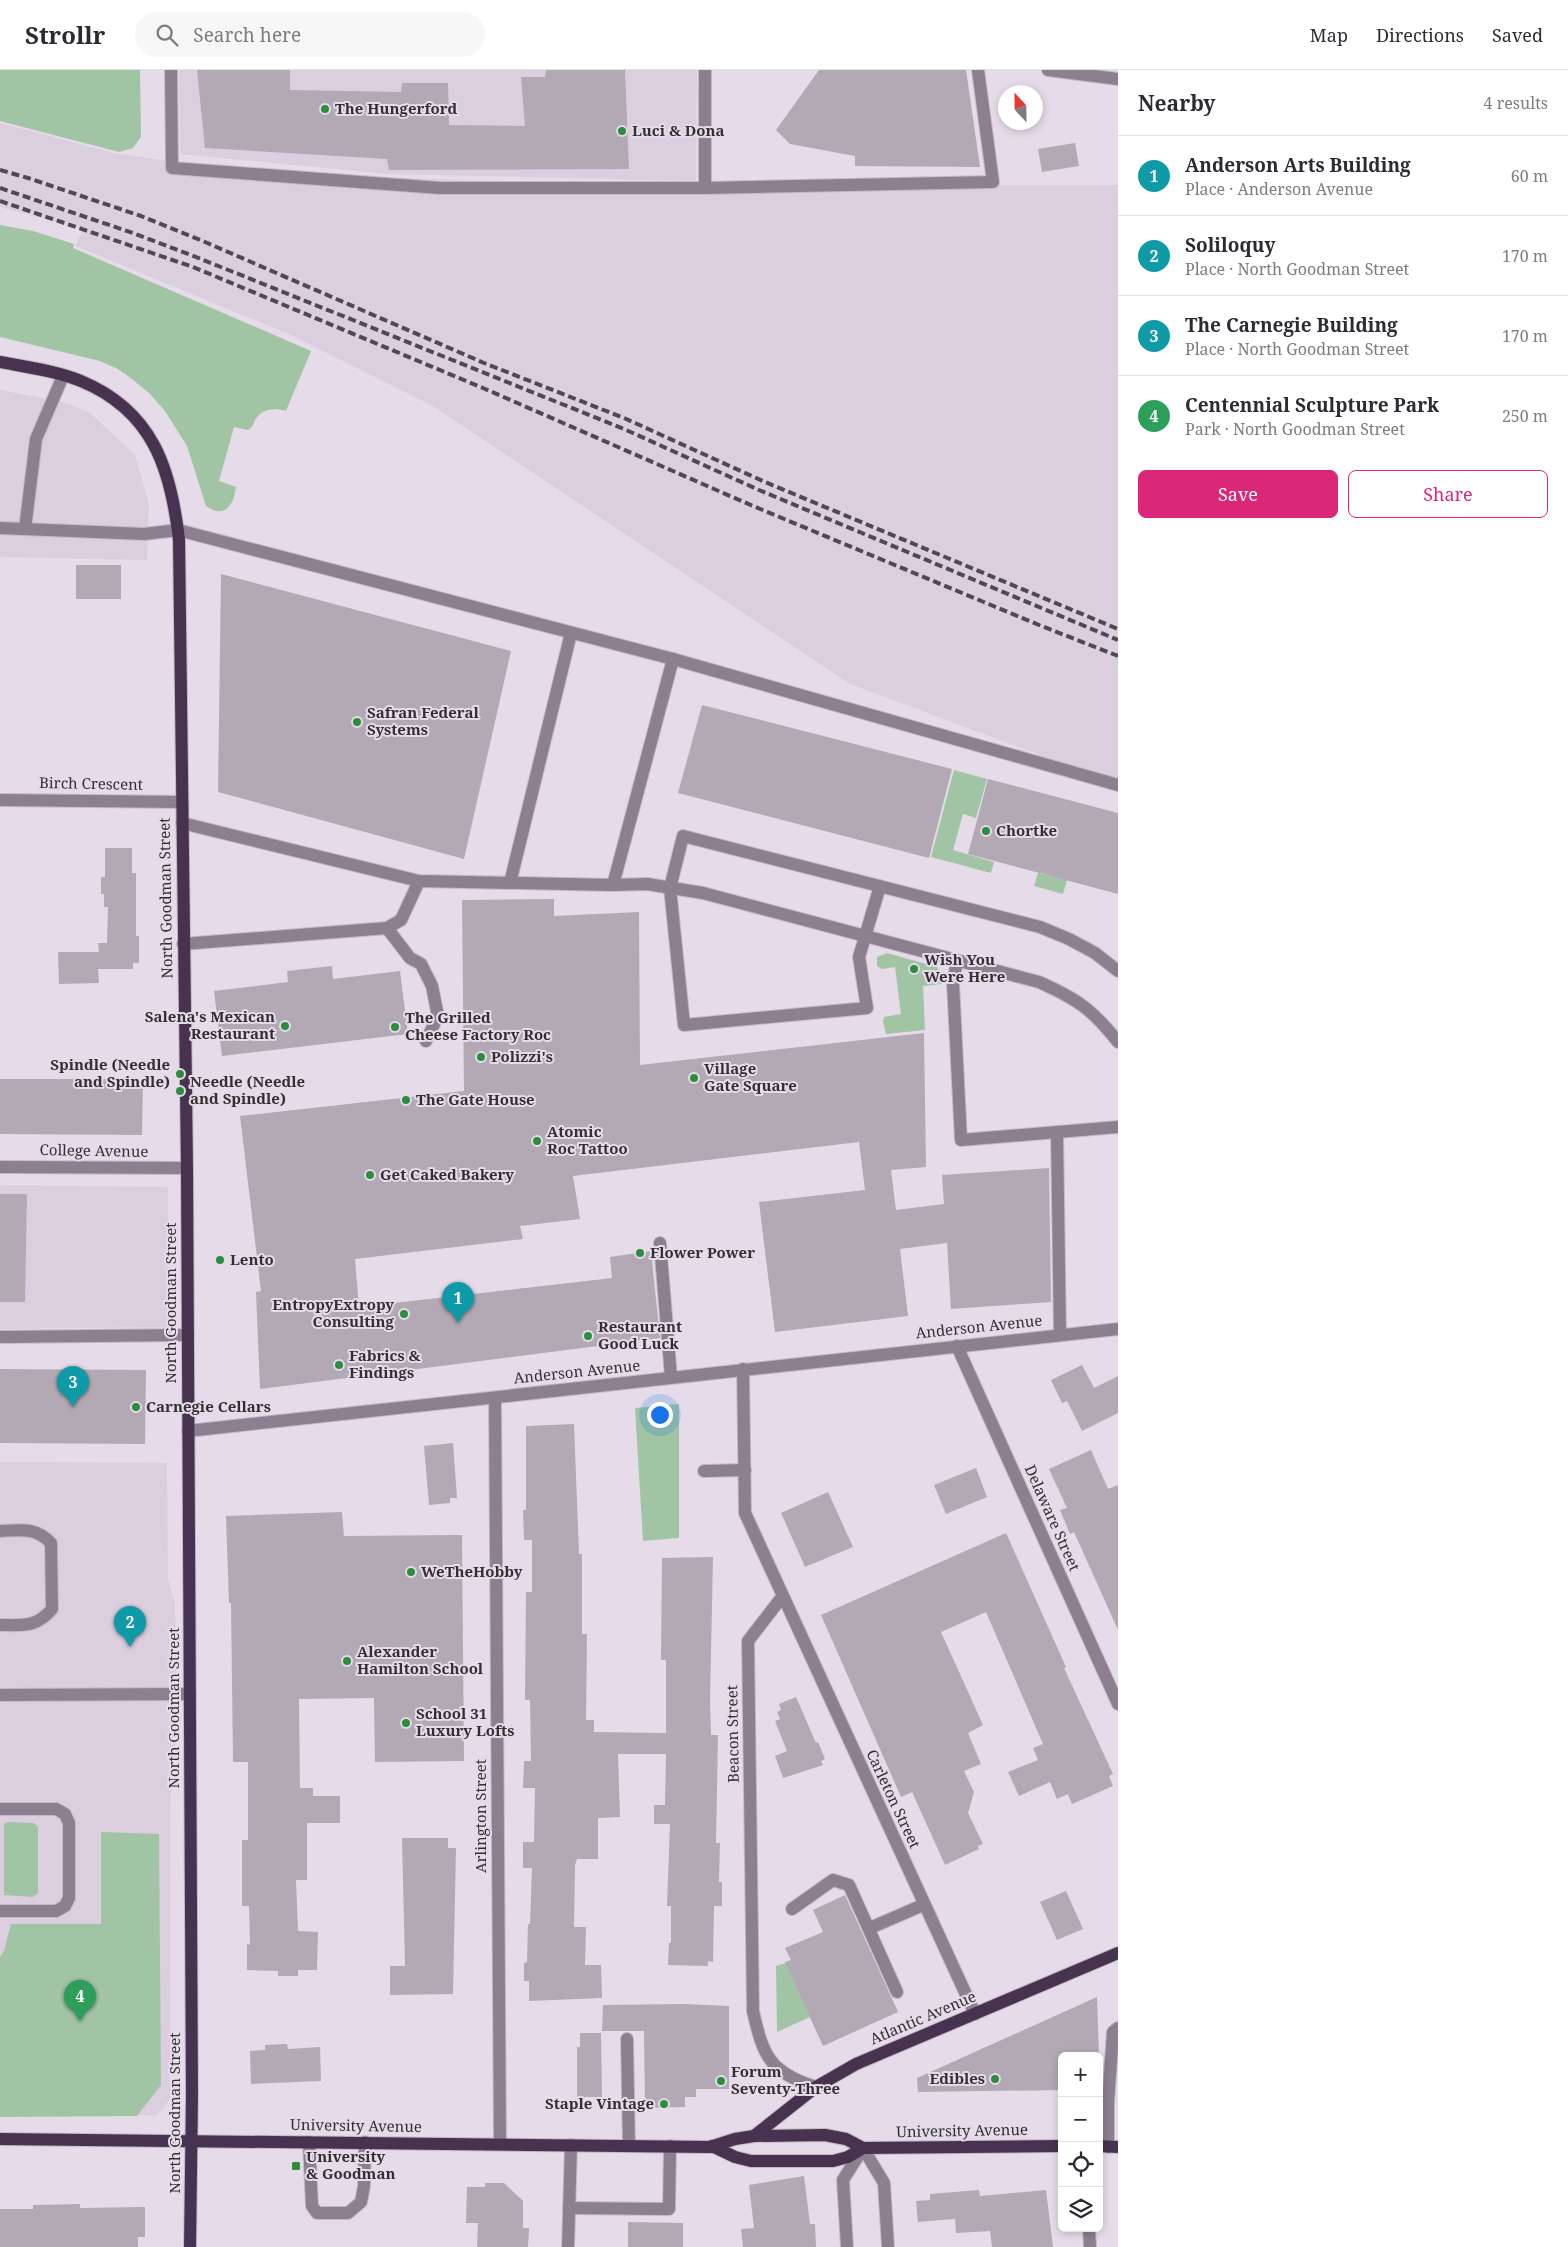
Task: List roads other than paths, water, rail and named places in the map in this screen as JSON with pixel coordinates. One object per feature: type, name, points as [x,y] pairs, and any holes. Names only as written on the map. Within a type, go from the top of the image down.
[{"type":"main road","name":"North Goodman Street","points":[[0,362],[80,381],[108,394],[143,426],[164,464],[170,485],[178,530],[187,1168],[192,2140],[190,2247]]},
{"type":"main road","name":"Atlantic Avenue","points":[[754,2136],[816,2087],[856,2064],[1118,1953]]},
{"type":"main road","name":"University Avenue","points":[[0,2139],[712,2146],[754,2136],[825,2135],[846,2139],[863,2148],[1058,2146]]},
{"type":"main road","name":"University Avenue","points":[[712,2146],[735,2157],[751,2161],[833,2161],[848,2157],[863,2148]]},
{"type":"street","points":[[171,70],[172,168],[440,188],[705,188],[993,182],[978,70]]},
{"type":"street","points":[[705,70],[705,188]]},
{"type":"street","points":[[1048,70],[1118,79]]},
{"type":"street","points":[[25,529],[36,439],[63,376]]},
{"type":"street","points":[[0,528],[144,534],[178,530],[673,660],[1118,785]]},
{"type":"street","points":[[510,883],[571,633]]},
{"type":"street","points":[[613,885],[673,660]]},
{"type":"street","name":"Birch Crescent","points":[[0,800],[181,802]]},
{"type":"street","points":[[182,823],[419,881],[647,884],[703,893],[1039,982],[1074,998],[1101,1020],[1118,1042]]},
{"type":"street","points":[[880,886],[859,957],[867,1008],[684,1025],[670,888],[683,836],[880,886],[1040,927],[1069,939],[1095,953],[1118,971]]},
{"type":"street","points":[[183,944],[387,928],[401,920],[419,881]]},
{"type":"street","points":[[387,928],[410,958],[421,964],[432,986],[438,1016],[426,1040]]},
{"type":"street","points":[[957,961],[953,983],[961,1140],[1118,1127]]},
{"type":"street","points":[[1057,1132],[1060,1335]]},
{"type":"street","name":"College Avenue","points":[[0,1166],[187,1168]]},
{"type":"street","points":[[660,1243],[671,1378]]},
{"type":"street","name":"Anderson Avenue","points":[[188,1431],[1118,1329]]},
{"type":"street","points":[[0,1336],[188,1334]]},
{"type":"street","name":"Delaware Street","points":[[957,1346],[1118,1704]]},
{"type":"street","points":[[743,1370],[745,1513],[782,1597]]},
{"type":"street","name":"Arlington Street","points":[[495,1398],[500,2144]]},
{"type":"street","points":[[704,1471],[745,1470]]},
{"type":"street","points":[[0,1531],[30,1530],[43,1534],[51,1543],[52,1609],[44,1619],[30,1624],[0,1625]]},
{"type":"street","name":"Carleton Street","points":[[782,1597],[975,2014]]},
{"type":"street","name":"Beacon Street","points":[[782,1597],[748,1641],[754,2012],[762,2046],[773,2066],[801,2083],[816,2087]]},
{"type":"street","points":[[0,1695],[190,1694]]},
{"type":"street","points":[[0,1809],[56,1809],[65,1814],[69,1823],[69,1898],[65,1906],[56,1911],[0,1911]]},
{"type":"street","points":[[792,1909],[833,1880],[849,1885],[870,1928],[897,1992]]},
{"type":"street","points":[[870,1928],[923,1905]]},
{"type":"street","points":[[1108,2146],[1108,2103],[1113,2032],[1118,2028]]},
{"type":"street","points":[[627,2039],[629,2146]]},
{"type":"street","points":[[309,2142],[312,2206],[317,2213],[348,2213],[361,2202],[364,2186],[365,2142]]},
{"type":"street","points":[[568,2247],[571,2145]]},
{"type":"street","points":[[569,2208],[669,2209],[670,2146]]},
{"type":"street","points":[[847,2247],[843,2180],[863,2148],[884,2183],[888,2247]]},
{"type":"street","points":[[1089,2232],[1090,2247]]},
{"type":"railway","points":[[0,170],[141,216],[205,242],[484,363],[624,418],[765,482],[1118,629]]},
{"type":"railway","points":[[0,188],[133,233],[196,257],[624,429],[759,490],[1118,640]]},
{"type":"railway","points":[[0,201],[193,267],[483,388],[753,506],[1118,656]]},
{"type":"place","name":"The Hungerford","points":[[325,109]]},
{"type":"place","name":"Luci & Dona","points":[[622,131]]},
{"type":"place","name":"Safran Federal Systems","points":[[357,722]]},
{"type":"place","name":"Chortke","points":[[986,831]]},
{"type":"place","name":"Wish You Were Here","points":[[914,969]]},
{"type":"place","name":"Salena's Mexican Restaurant","points":[[285,1026]]},
{"type":"place","name":"The Grilled Cheese Factory Roc","points":[[395,1027]]},
{"type":"place","name":"Polizzi's","points":[[481,1057]]},
{"type":"place","name":"Spindle (Needle and Spindle)","points":[[180,1074]]},
{"type":"place","name":"Village Gate Square","points":[[694,1078]]},
{"type":"place","name":"Needle (Needle and Spindle)","points":[[180,1091]]},
{"type":"place","name":"The Gate House","points":[[406,1100]]},
{"type":"place","name":"Atomic Roc Tattoo","points":[[537,1141]]},
{"type":"place","name":"Get Caked Bakery","points":[[370,1175]]},
{"type":"place","name":"Flower Power","points":[[640,1253]]},
{"type":"place","name":"Lento","points":[[220,1260]]},
{"type":"place","name":"EntropyExtropy Consulting","points":[[404,1314]]},
{"type":"place","name":"Anderson Arts Building","points":[[458,1323]]},
{"type":"place","name":"Restaurant Good Luck","points":[[588,1336]]},
{"type":"place","name":"Fabrics & Findings","points":[[339,1365]]},
{"type":"place","name":"The Carnegie Building","points":[[73,1407]]},
{"type":"place","name":"Carnegie Cellars","points":[[136,1407]]},
{"type":"place","name":"WeTheHobby","points":[[411,1572]]},
{"type":"place","name":"Soliloquy","points":[[130,1647]]},
{"type":"place","name":"Alexander Hamilton School","points":[[347,1661]]},
{"type":"place","name":"School 31 Luxury Lofts","points":[[406,1723]]},
{"type":"place","name":"Centennial Sculpture Park","points":[[80,2021]]},
{"type":"place","name":"Edibles","points":[[995,2079]]},
{"type":"place","name":"Forum Seventy-Three","points":[[721,2081]]},
{"type":"place","name":"Staple Vintage","points":[[664,2104]]},
{"type":"place","name":"University & Goodman","points":[[296,2166]]}]
